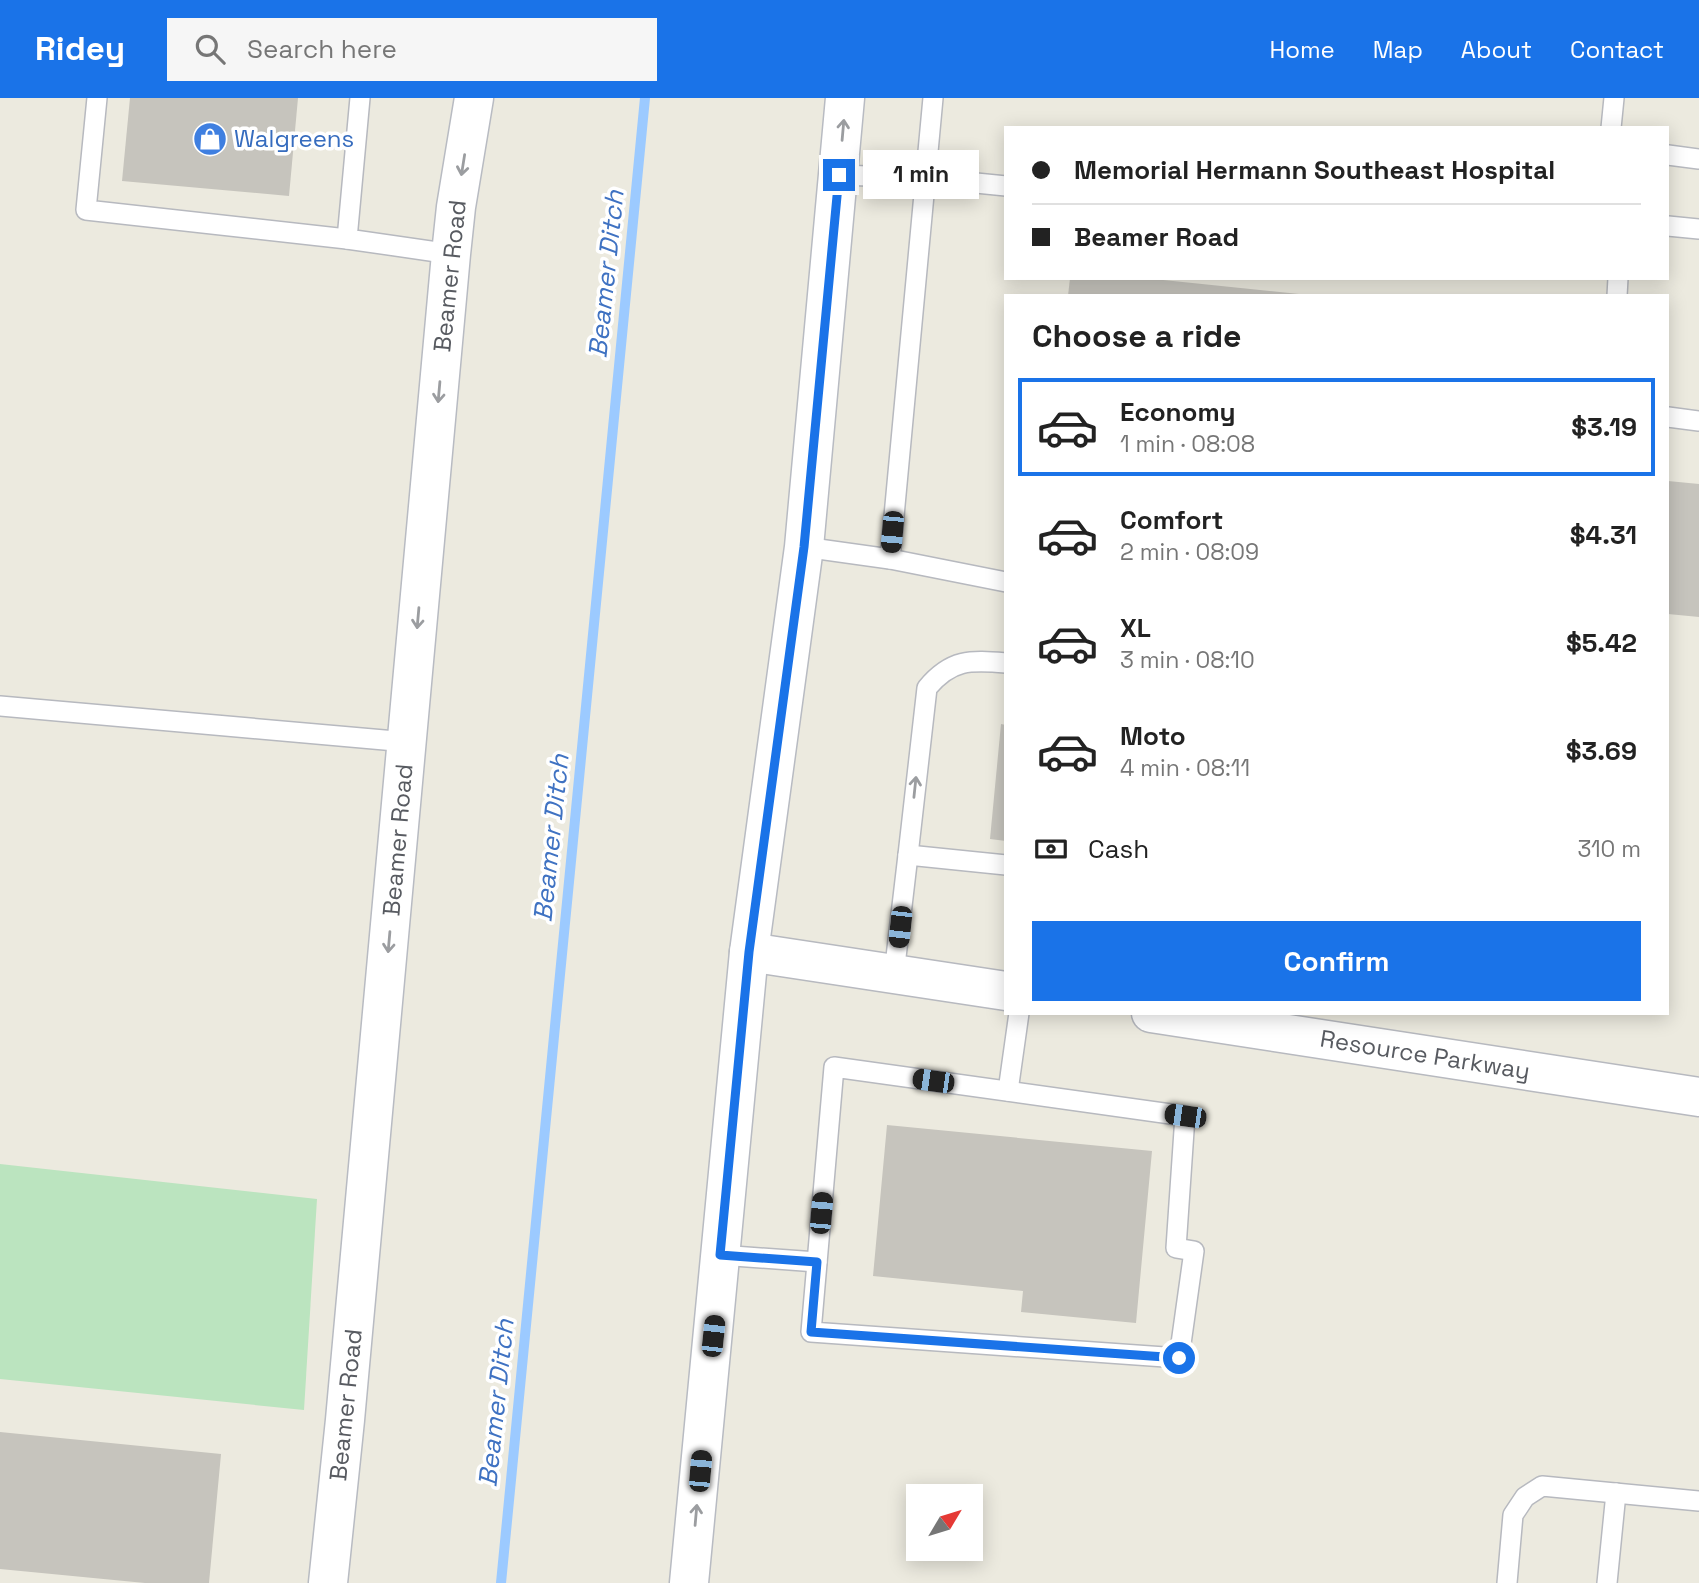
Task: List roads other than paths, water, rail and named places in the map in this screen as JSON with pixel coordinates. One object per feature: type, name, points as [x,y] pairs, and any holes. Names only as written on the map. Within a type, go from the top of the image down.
[{"type":"main road","name":"Beamer Road","points":[[328,1583],[456,207],[474,98]]},
{"type":"main road","points":[[690,1583],[749,952],[804,547],[845,98]]},
{"type":"main road","points":[[749,952],[1004,991]]},
{"type":"main road","name":"Resource Parkway","points":[[1176,1015],[1239,1020],[1699,1097]]},
{"type":"lane","points":[[97,98],[86,210],[347,239],[452,254]]},
{"type":"lane","points":[[347,239],[360,98]]},
{"type":"lane","points":[[890,559],[933,98]]},
{"type":"lane","points":[[1611,126],[1614,98]]},
{"type":"lane","points":[[1669,155],[1699,159]]},
{"type":"lane","points":[[839,175],[926,178],[1004,186]]},
{"type":"lane","points":[[1669,226],[1699,229]]},
{"type":"lane","points":[[1669,417],[1699,421]]},
{"type":"lane","points":[[804,547],[890,559],[1004,582]]},
{"type":"lane","points":[[894,974],[926,688],[939,674],[956,664],[975,660],[1004,663]]},
{"type":"lane","points":[[0,706],[407,742]]},
{"type":"lane","points":[[908,855],[1004,865]]},
{"type":"lane","points":[[1008,1091],[1019,1015]]},
{"type":"lane","points":[[834,1067],[1008,1091],[1185,1116],[1176,1248],[1194,1251],[1179,1358],[811,1332],[834,1067]]},
{"type":"lane","points":[[720,1255],[817,1262]]},
{"type":"lane","points":[[1507,1583],[1513,1515],[1525,1497],[1542,1486],[1699,1501]]},
{"type":"lane","points":[[1607,1583],[1616,1493]]},
{"type":"waterway","name":"Beamer Ditch","points":[[501,1583],[645,98]]},
{"type":"place","name":"Walgreens","points":[[210,139]]}]
